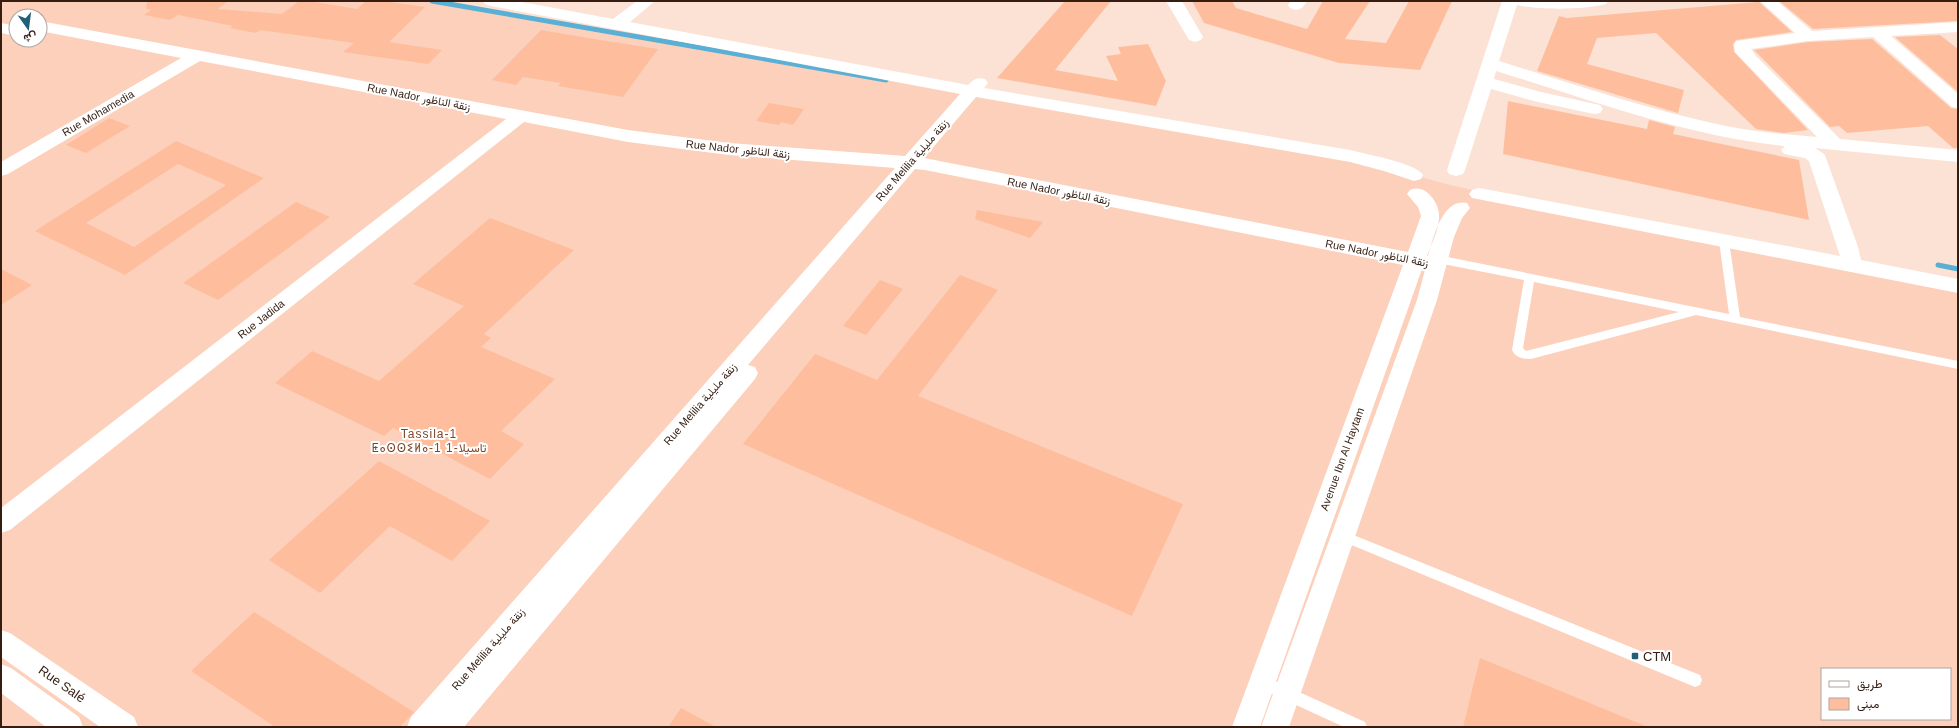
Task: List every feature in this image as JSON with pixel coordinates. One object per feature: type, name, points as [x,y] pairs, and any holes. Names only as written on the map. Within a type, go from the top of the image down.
[{"type":"street","points":[[491,1],[621,21],[647,1]]},
{"type":"street","points":[[529,1],[621,21],[1350,156],[1431,174],[1472,180],[1477,187],[1479,194],[1471,205],[1460,208],[1444,208],[1434,205],[1431,174],[1485,82],[1510,1]]},
{"type":"street","points":[[1174,1],[1195,37]]},
{"type":"street","points":[[1519,1],[1567,3],[1600,1]]},
{"type":"street","points":[[1768,1],[1808,36]]},
{"type":"street","points":[[1835,145],[1750,60],[1742,46],[1808,36],[1958,27]]},
{"type":"street","name":"Rue Nador زنقة الناظور","points":[[48,28],[185,58]]},
{"type":"street","points":[[1877,32],[1958,103]]},
{"type":"street","name":"Rue Nador زنقة الناظور","points":[[48,36],[185,58],[511,119],[591,141],[679,155],[760,162],[914,167],[1425,264]]},
{"type":"street","name":"Rue Mohamedia","points":[[1,161],[185,58]]},
{"type":"street","name":"Rue Mohamedia","points":[[1,170],[185,58]]},
{"type":"street","points":[[1491,64],[1656,115],[1756,141],[1807,152],[1816,156],[1848,247],[1852,266]]},
{"type":"street","points":[[1485,82],[1552,100],[1652,121],[1718,139],[1835,145],[1958,156]]},
{"type":"street","name":"Rue Melilia زنقة مليلية","points":[[421,727],[982,88]]},
{"type":"street","name":"Rue Jadida","points":[[1,506],[511,119]]},
{"type":"street","name":"Rue Jadida","points":[[1,522],[511,119]]},
{"type":"street","name":"Rue Melilia زنقة مليلية","points":[[446,727],[914,167]]},
{"type":"street","name":"Avenue Ibn Al Haytam","points":[[1275,727],[1341,535],[1425,264],[1431,217],[1428,206],[1431,174]]},
{"type":"street","points":[[1479,194],[1958,286]]},
{"type":"street","name":"Avenue Ibn Al Haytam","points":[[1246,727],[1301,572],[1425,264],[1449,221],[1460,208]]},
{"type":"street","points":[[1301,572],[1326,581]]},
{"type":"street","name":"Rue Salé","points":[[1,642],[124,727]]},
{"type":"street","points":[[1,678],[69,727]]},
{"type":"lane","points":[[1724,241],[1735,319]]},
{"type":"lane","points":[[1425,264],[1530,278],[1958,365]]},
{"type":"lane","points":[[1530,278],[1517,350],[1527,356],[1696,311]]},
{"type":"lane","points":[[1341,535],[1695,680]]},
{"type":"lane","points":[[1262,682],[1360,727]]},
{"type":"shaded area","points":[[1,1],[432,1],[1350,157],[1446,184],[1543,206],[1958,291],[1958,727],[1,727]]},
{"type":"building","points":[[147,1],[228,1],[218,9],[282,14],[299,1],[309,1],[357,9],[366,1],[382,1],[425,7],[389,42],[442,50],[428,64],[343,52],[354,43],[260,30],[256,33],[230,28],[233,26],[178,15],[170,20],[144,15],[151,10],[146,9]]},
{"type":"building","points":[[1065,1],[1111,1],[1055,70],[1118,81],[1106,56],[1121,54],[1118,47],[1148,44],[1166,81],[1156,106],[997,78]]},
{"type":"building","points":[[1192,1],[1232,1],[1236,8],[1307,29],[1323,1],[1370,1],[1345,39],[1386,43],[1409,1],[1452,1],[1420,70],[1339,63],[1204,23]]},
{"type":"building","points":[[1779,1],[1958,1],[1958,21],[1813,29]]},
{"type":"building","points":[[1759,2],[1792,32],[1736,40],[1733,44],[1734,52],[1808,130],[1784,133],[1756,129],[1656,33],[1597,38],[1587,64],[1684,90],[1678,113],[1537,71],[1559,16],[1567,18]]},
{"type":"building","points":[[541,30],[658,49],[623,97],[558,86],[561,83],[523,77],[516,85],[492,80]]},
{"type":"building","points":[[1940,35],[1958,49],[1958,92],[1895,37]]},
{"type":"building","points":[[1872,39],[1951,108],[1958,109],[1958,148],[1953,148],[1928,126],[1847,133],[1839,126],[1830,127],[1754,50],[1808,42]]},
{"type":"building","points":[[1508,101],[1647,129],[1649,120],[1675,127],[1673,134],[1799,160],[1809,220],[1503,154]]},
{"type":"building","points":[[769,103],[804,109],[793,125],[781,122],[779,125],[756,121]]},
{"type":"building","points":[[109,118],[130,126],[86,153],[66,145]]},
{"type":"building","points":[[176,141],[264,178],[125,275],[35,231]],"holes":[[[178,164],[226,185],[134,247],[86,223]]]},
{"type":"building","points":[[296,202],[330,217],[218,300],[183,283]]},
{"type":"building","points":[[977,210],[1043,222],[1030,238],[975,219]]},
{"type":"building","points":[[490,218],[574,250],[484,334],[491,338],[481,347],[555,379],[501,431],[524,444],[490,479],[393,428],[384,436],[275,383],[312,351],[379,381],[464,306],[413,284]]},
{"type":"building","points":[[1,269],[32,285],[1,305]]},
{"type":"building","points":[[960,275],[998,290],[918,396],[1183,504],[1132,616],[743,444],[815,354],[877,380]]},
{"type":"building","points":[[880,280],[903,289],[866,335],[843,326]]},
{"type":"building","points":[[379,461],[490,521],[452,561],[390,526],[320,593],[269,560]]},
{"type":"building","points":[[254,612],[414,712],[400,727],[275,727],[191,671]]},
{"type":"building","points":[[1480,658],[1648,727],[1463,727]]},
{"type":"building","points":[[681,708],[716,727],[668,727]]},
{"type":"waterway","points":[[432,1],[886,80]]},
{"type":"waterway","points":[[1938,265],[1958,269]]},
{"type":"place","name":"CTM","points":[[1635,656]]},
{"type":"district","name":"Tassila-1 ⵟⴰⵙⵙⵉⵍⴰ-1 1-تاسيلا","points":[[429,441]]}]
